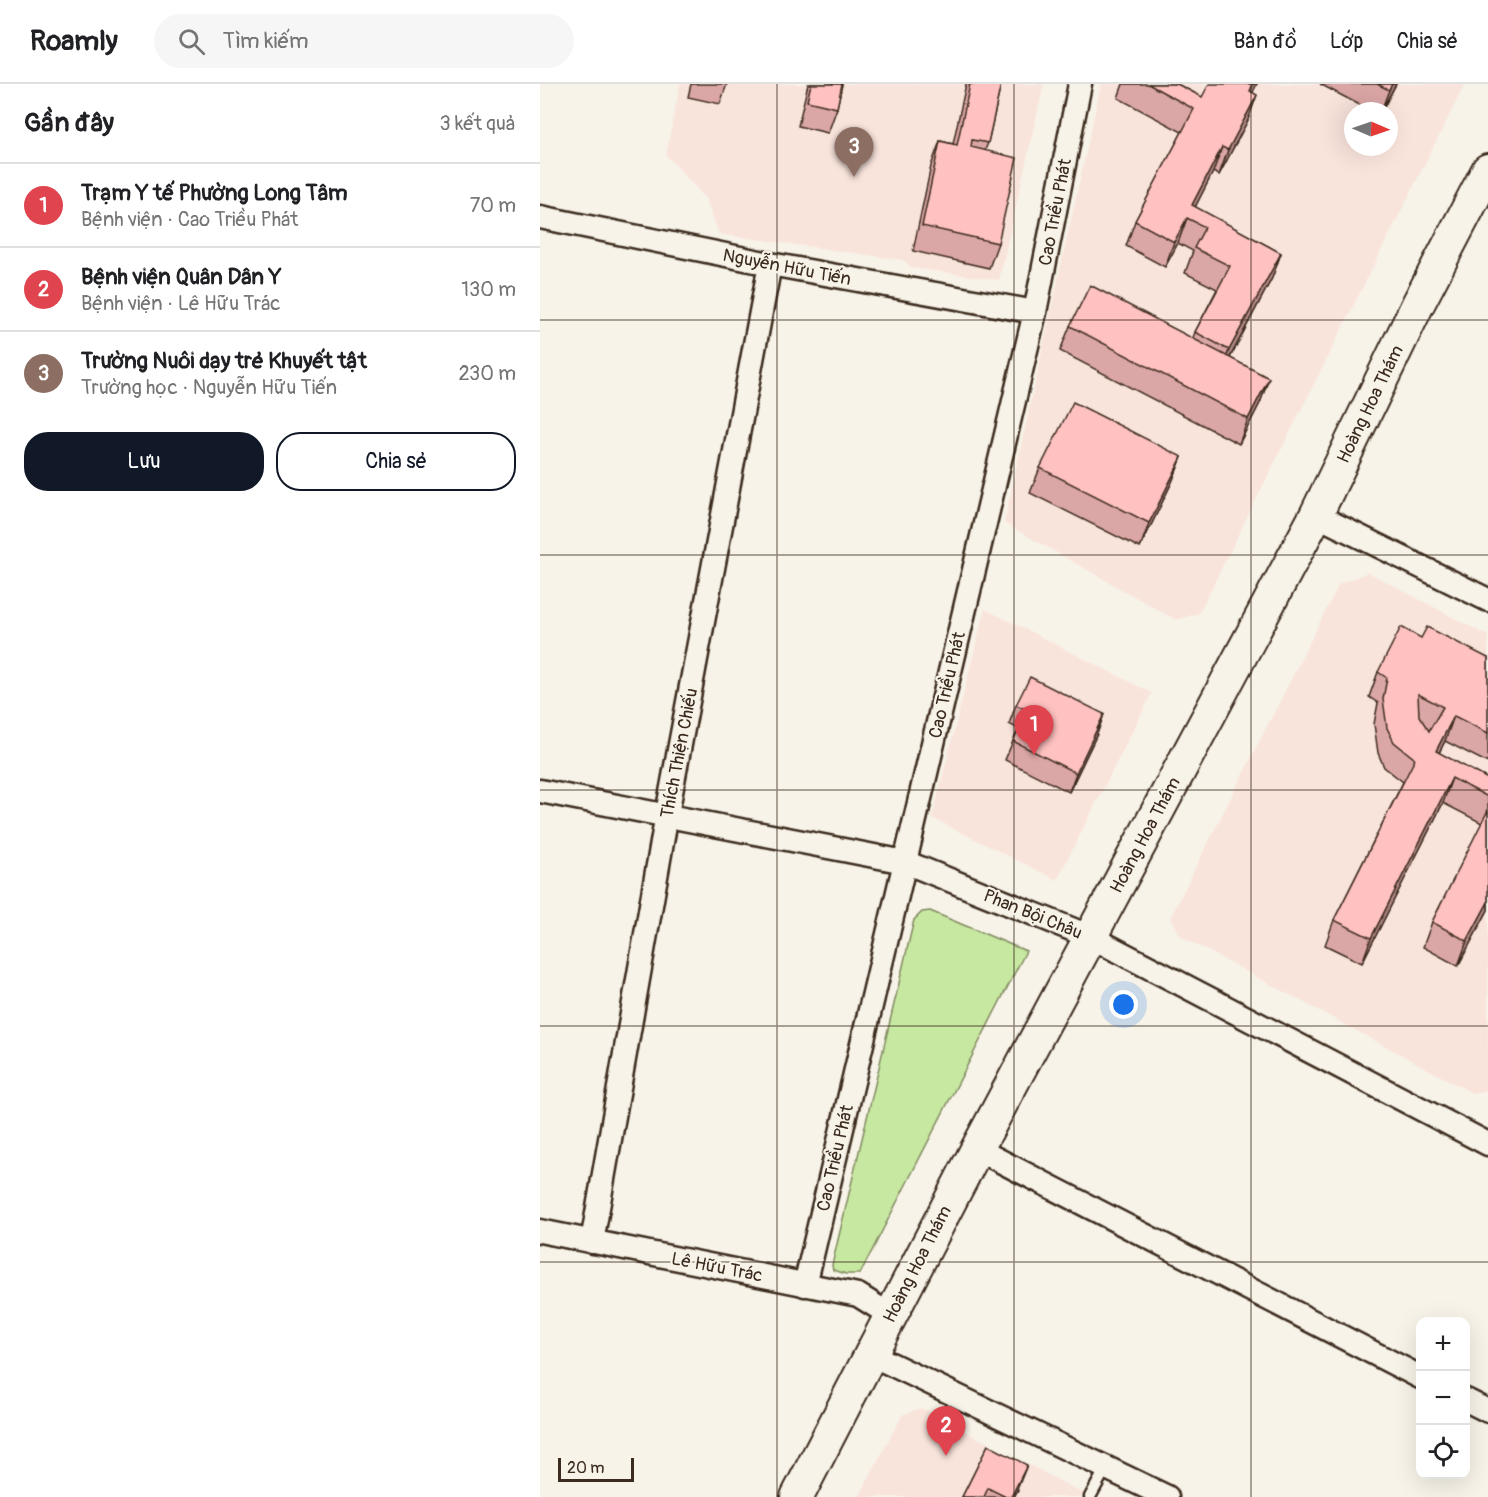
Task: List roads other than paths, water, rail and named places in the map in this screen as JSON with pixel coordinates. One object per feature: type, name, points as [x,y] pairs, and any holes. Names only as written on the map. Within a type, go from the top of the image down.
[{"type":"street","name":"Cao Triều Phát","points":[[805,1285],[1035,312],[1080,84]]},
{"type":"street","name":"Hoàng Hoa Thám","points":[[798,1497],[977,1149],[1316,515],[1418,304],[1488,170]]},
{"type":"street","name":"Nguyễn Hữu Tiến","points":[[540,217],[770,264],[1035,312]]},
{"type":"street","name":"Thích Thiện Chiếu","points":[[592,1242],[667,814],[770,264]]},
{"type":"street","points":[[1316,515],[1488,600]]},
{"type":"street","name":"Phan Bội Châu","points":[[540,791],[905,862],[1091,937],[1488,1144]]},
{"type":"street","points":[[977,1149],[1416,1375]]},
{"type":"street","name":"Lê Hữu Trác","points":[[540,1231],[858,1295],[890,1315]]},
{"type":"street","points":[[870,1354],[1107,1466],[1167,1497]]},
{"type":"street","points":[[1470,1402],[1488,1411]]},
{"type":"lane","points":[[1090,1497],[1107,1466]]},
{"type":"place","name":"Trường Nuôi dạy trẻ Khuyết tật","points":[[854,177]]},
{"type":"place","name":"Trạm Y tế Phường Long Tâm","points":[[1034,755]]},
{"type":"place","name":"Bệnh viện Quân Dân Y","points":[[946,1456]]}]
